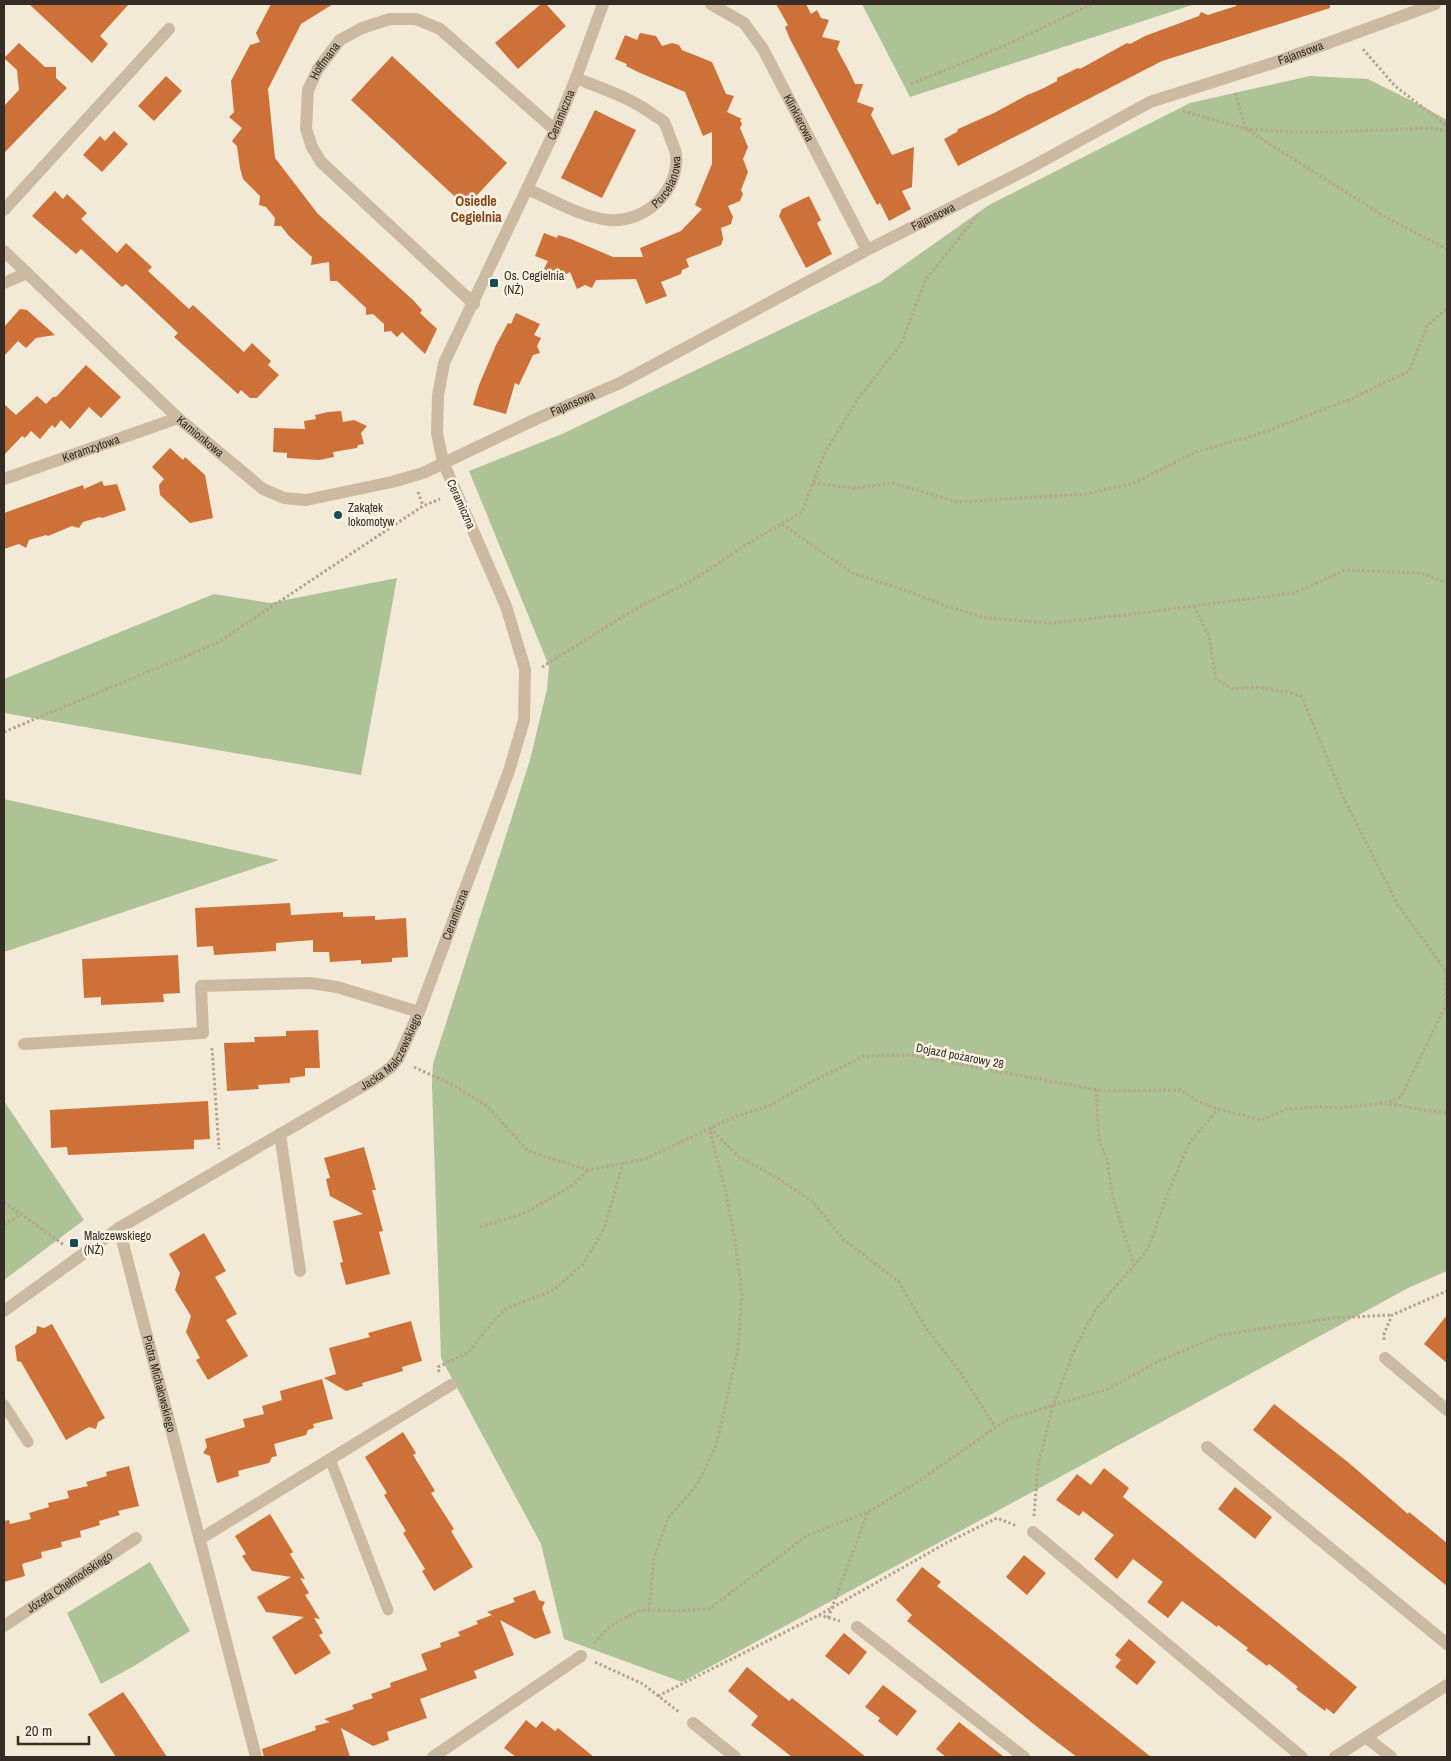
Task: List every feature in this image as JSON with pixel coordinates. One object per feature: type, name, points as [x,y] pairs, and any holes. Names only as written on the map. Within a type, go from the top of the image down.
[{"type":"street","name":"Ceramiczna","points":[[420,1012],[509,771],[524,720],[525,669],[506,606],[443,462],[437,433],[438,396],[444,363],[474,304],[555,130],[603,4]]},
{"type":"street","name":"Klinkierowa","points":[[711,4],[744,23],[763,49],[867,250]]},
{"type":"street","name":"Fajansowa","points":[[443,462],[620,383],[867,250],[1026,170],[1150,102],[1230,77],[1434,4]]},
{"type":"street","name":"Hoffmana","points":[[474,304],[321,162],[312,147],[306,130],[308,90],[318,69],[340,40],[362,28],[390,19],[416,19],[440,29],[555,130]]},
{"type":"street","points":[[4,210],[169,28]]},
{"type":"street","name":"Porcelanowa","points":[[527,189],[589,216],[610,220],[625,219],[639,215],[649,209],[668,190],[676,164],[676,153],[664,122],[641,105],[576,78]]},
{"type":"street","name":"Kamionkowa","points":[[4,251],[178,418],[263,489],[284,498],[306,500],[392,482],[423,473],[443,462]]},
{"type":"street","points":[[4,283],[27,273]]},
{"type":"street","name":"Keramzytowa","points":[[4,479],[178,418]]},
{"type":"street","name":"Jacka Malczewskiego","points":[[4,1311],[119,1228],[375,1080],[398,1059],[420,1012],[337,987],[310,984],[201,986],[203,1033]]},
{"type":"street","points":[[24,1044],[203,1033]]},
{"type":"street","points":[[280,1134],[300,1271]]},
{"type":"street","name":"Piotra Michałowskiego","points":[[119,1228],[256,1757]]},
{"type":"street","points":[[1385,1358],[1447,1410]]},
{"type":"street","points":[[200,1539],[451,1385]]},
{"type":"street","points":[[1207,1447],[1447,1644]]},
{"type":"street","points":[[1033,1532],[1302,1757]]},
{"type":"street","name":"Józefa Chełmońskiego","points":[[4,1626],[136,1538]]},
{"type":"street","points":[[857,1626],[1024,1757]]},
{"type":"street","points":[[433,1757],[581,1656]]},
{"type":"street","points":[[1335,1757],[1447,1685]]},
{"type":"street","points":[[693,1723],[735,1757]]},
{"type":"street","points":[[1366,1737],[1391,1757]]},
{"type":"lane","points":[[4,1405],[28,1442]]},
{"type":"lane","points":[[330,1459],[388,1610]]},
{"type":"path","points":[[1088,11],[1091,4]]},
{"type":"path","points":[[911,84],[1002,47],[1091,4]]},
{"type":"path","points":[[1351,35],[1395,86],[1447,126]]},
{"type":"path","points":[[1230,77],[1246,129],[1387,218],[1447,249]]},
{"type":"path","points":[[1150,102],[1246,129],[1291,132],[1431,128],[1447,131]]},
{"type":"path","points":[[525,678],[637,608],[693,580],[752,540],[802,512],[825,452],[860,396],[901,344],[926,279],[984,208]]},
{"type":"path","points":[[813,483],[855,488],[893,482],[957,502],[1086,494],[1134,483],[1196,452],[1259,434],[1351,399],[1409,371],[1427,326],[1447,308]]},
{"type":"path","points":[[4,732],[216,643],[423,506],[446,497]]},
{"type":"path","points":[[782,524],[852,573],[949,607],[987,618],[1052,622],[1294,593],[1344,570],[1421,574],[1447,583]]},
{"type":"path","points":[[1194,606],[1209,636],[1216,679],[1232,689],[1254,687],[1287,692],[1302,697],[1344,799],[1398,905],[1446,971],[1446,1005],[1401,1097],[1386,1103]]},
{"type":"path","points":[[203,1033],[212,1041],[220,1170]]},
{"type":"path","name":"Dojazd pożarowy 28","points":[[398,1059],[455,1086],[487,1106],[528,1151],[588,1170],[645,1159],[734,1116],[769,1106],[864,1056],[911,1055],[1103,1091],[1181,1090],[1197,1101],[1218,1109],[1261,1120],[1287,1109],[1340,1108],[1386,1103],[1430,1112],[1447,1113]]},
{"type":"path","points":[[1096,1089],[1099,1140],[1107,1160],[1113,1198],[1134,1264]]},
{"type":"path","points":[[658,1696],[819,1615],[948,1542],[998,1518],[1033,1532],[1038,1465],[1053,1405],[1076,1346],[1096,1309],[1148,1249],[1167,1195],[1190,1142],[1218,1109]]},
{"type":"path","points":[[709,1128],[739,1157],[776,1177],[813,1202],[843,1239],[898,1282],[926,1328],[958,1369],[996,1428]]},
{"type":"path","points":[[649,1610],[654,1558],[668,1518],[697,1485],[716,1446],[738,1349],[741,1285],[725,1188],[709,1128]]},
{"type":"path","points":[[438,1367],[469,1352],[505,1309],[554,1290],[583,1264],[604,1229],[623,1163]]},
{"type":"path","points":[[480,1227],[525,1214],[573,1185],[588,1170]]},
{"type":"path","points":[[4,1202],[80,1256]]},
{"type":"path","points":[[4,1224],[20,1214]]},
{"type":"path","points":[[693,1723],[643,1684],[581,1656],[611,1625],[641,1610],[709,1609],[808,1535],[868,1512],[913,1485],[1008,1419],[1108,1388],[1159,1361],[1220,1336],[1333,1318],[1392,1315],[1447,1291]]},
{"type":"path","points":[[1385,1358],[1384,1334],[1392,1315]]},
{"type":"path","points":[[828,1618],[868,1512]]},
{"type":"path","points":[[819,1615],[857,1626]]},
{"type":"green space","points":[[862,4],[1195,4],[910,97]]},
{"type":"green space","points":[[1310,76],[1368,79],[1447,120],[1447,1271],[1410,1287],[682,1682],[564,1639],[541,1544],[441,1358],[432,1085],[433,1064],[530,760],[547,689],[549,666],[469,471],[562,434],[880,282],[989,205],[1190,103]]},
{"type":"green space","points":[[397,578],[361,775],[4,713],[4,679],[214,594],[270,603]]},
{"type":"green space","points":[[4,799],[279,860],[4,952]]},
{"type":"green space","points":[[4,1101],[84,1220],[4,1280]]},
{"type":"green space","points":[[150,1562],[190,1631],[101,1684],[67,1613]]},
{"type":"building","points":[[29,4],[129,4],[100,36],[108,44],[92,63]]},
{"type":"building","points":[[271,4],[333,4],[301,24],[268,89],[275,158],[318,214],[413,300],[422,310],[420,313],[437,329],[425,354],[402,332],[397,337],[391,331],[384,332],[384,324],[373,314],[366,315],[366,308],[337,281],[330,281],[329,262],[311,265],[312,257],[281,226],[274,226],[275,218],[266,207],[259,205],[260,196],[243,179],[237,146],[232,141],[242,128],[229,117],[234,112],[231,81],[250,45],[260,42],[256,33]]},
{"type":"building","points":[[541,4],[546,4],[566,26],[518,69],[495,43]]},
{"type":"building","points":[[776,4],[806,4],[811,14],[817,10],[821,18],[829,20],[822,37],[840,41],[837,49],[855,84],[863,84],[857,102],[874,108],[871,115],[892,155],[914,147],[912,187],[902,191],[911,209],[889,221],[880,203],[877,205],[790,39],[785,27],[788,25]]},
{"type":"building","points":[[1237,4],[1330,4],[1330,8],[1162,61],[958,166],[944,139],[957,132],[958,129],[1044,88],[1057,81],[1057,78],[1078,68],[1080,69],[1127,43],[1130,44],[1145,36],[1199,16],[1201,12],[1208,15],[1236,6]]},
{"type":"building","points":[[640,33],[656,36],[662,46],[672,43],[679,45],[682,50],[712,62],[726,94],[734,96],[727,112],[742,119],[740,120],[742,124],[740,128],[748,147],[743,159],[748,172],[741,190],[743,194],[740,201],[728,206],[733,217],[731,224],[721,228],[723,239],[721,245],[686,259],[689,267],[682,270],[681,274],[661,282],[667,296],[646,304],[636,279],[596,280],[592,288],[585,285],[577,289],[570,272],[555,280],[551,272],[544,269],[548,261],[535,256],[544,233],[557,238],[558,235],[571,239],[613,257],[643,257],[640,248],[681,231],[702,209],[695,205],[712,164],[712,132],[703,136],[685,92],[638,72],[626,66],[627,64],[615,59],[625,35],[637,40]]},
{"type":"building","points":[[19,43],[45,67],[56,67],[56,78],[67,88],[4,153],[4,106],[19,90],[17,70],[4,58]]},
{"type":"building","points":[[392,56],[507,163],[466,207],[351,100]]},
{"type":"building","points":[[166,76],[182,91],[154,121],[138,106]]},
{"type":"building","points":[[595,110],[636,130],[602,198],[561,178]]},
{"type":"building","points":[[114,131],[128,144],[102,172],[83,155],[100,136],[105,141]]},
{"type":"building","points":[[55,191],[63,199],[67,194],[87,213],[81,219],[117,253],[126,243],[152,267],[148,271],[189,309],[193,305],[244,352],[252,343],[271,361],[268,365],[279,375],[257,398],[250,398],[241,390],[238,394],[174,337],[178,333],[126,284],[122,287],[81,249],[76,254],[32,216]]},
{"type":"building","points":[[809,196],[821,220],[817,223],[832,254],[806,268],[779,216],[782,209]]},
{"type":"building","points":[[20,309],[27,310],[55,335],[36,338],[26,348],[18,341],[4,356],[4,327]]},
{"type":"building","points":[[516,313],[540,324],[534,335],[541,338],[537,346],[540,353],[533,355],[519,385],[515,383],[506,414],[473,405],[479,385],[496,345],[508,323],[511,324]]},
{"type":"building","points":[[86,365],[121,397],[101,418],[89,407],[70,429],[61,420],[55,428],[52,425],[40,439],[31,431],[25,438],[22,436],[4,455],[4,404],[16,415],[37,396],[46,404],[53,397],[56,397]]},
{"type":"building","points":[[341,411],[343,422],[354,420],[367,426],[361,433],[364,444],[358,445],[357,448],[333,452],[334,457],[319,460],[287,458],[287,453],[273,452],[274,428],[305,429],[304,421],[316,419],[315,415]]},
{"type":"building","points":[[170,448],[183,460],[185,457],[205,475],[213,518],[190,523],[160,495],[159,485],[164,479],[152,467]]},
{"type":"building","points":[[102,481],[104,486],[117,484],[126,510],[83,522],[79,528],[72,526],[48,536],[29,540],[26,548],[19,544],[4,549],[4,513],[83,485],[84,489]]},
{"type":"building","points":[[290,903],[291,915],[343,912],[343,917],[375,916],[375,920],[406,918],[408,957],[392,958],[392,962],[361,964],[361,960],[330,962],[329,952],[313,952],[313,940],[276,943],[276,951],[214,955],[213,946],[197,947],[195,908]]},
{"type":"building","points":[[178,955],[180,993],[163,994],[164,1002],[101,1005],[101,997],[84,998],[82,959]]},
{"type":"building","points":[[318,1030],[320,1068],[305,1068],[305,1076],[290,1078],[290,1083],[258,1085],[259,1089],[227,1091],[224,1043],[255,1042],[254,1037],[286,1036],[286,1031]]},
{"type":"building","points":[[208,1101],[210,1139],[194,1140],[194,1149],[68,1155],[67,1147],[51,1148],[50,1110]]},
{"type":"building","points":[[364,1147],[376,1190],[372,1190],[383,1231],[379,1232],[390,1274],[346,1285],[340,1263],[343,1262],[333,1221],[363,1214],[330,1196],[326,1179],[330,1178],[324,1158]]},
{"type":"building","points":[[204,1233],[226,1271],[215,1277],[237,1314],[226,1320],[248,1356],[208,1380],[196,1360],[200,1358],[186,1332],[191,1316],[175,1290],[180,1273],[169,1254]]},
{"type":"building","points":[[1447,1315],[1447,1363],[1424,1344]]},
{"type":"building","points":[[411,1321],[422,1361],[402,1367],[403,1371],[362,1383],[363,1386],[346,1391],[324,1378],[336,1374],[329,1348],[370,1337],[368,1333]]},
{"type":"building","points":[[52,1324],[105,1418],[98,1422],[96,1429],[89,1427],[66,1440],[21,1362],[17,1361],[15,1346],[36,1333],[37,1326],[44,1328]]},
{"type":"building","points":[[322,1379],[333,1419],[313,1424],[314,1428],[308,1430],[306,1435],[274,1444],[277,1456],[272,1457],[269,1463],[238,1471],[239,1476],[217,1483],[210,1456],[203,1453],[207,1447],[205,1439],[245,1427],[243,1419],[264,1414],[262,1406],[282,1400],[280,1391]]},
{"type":"building","points":[[1274,1404],[1349,1463],[1408,1514],[1409,1512],[1447,1543],[1447,1586],[1253,1430]]},
{"type":"building","points":[[403,1432],[416,1453],[413,1455],[435,1491],[431,1493],[454,1529],[451,1531],[473,1567],[434,1591],[422,1571],[425,1569],[403,1533],[406,1531],[384,1495],[387,1493],[365,1457]]},
{"type":"building","points":[[129,1466],[139,1506],[118,1511],[120,1515],[99,1521],[100,1525],[80,1531],[81,1537],[61,1542],[62,1547],[41,1552],[42,1558],[22,1564],[25,1576],[4,1582],[4,1521],[9,1520],[10,1524],[31,1519],[29,1513],[49,1507],[48,1503],[69,1498],[67,1491],[88,1486],[86,1482],[107,1476],[106,1472]]},
{"type":"building","points":[[1104,1468],[1129,1488],[1123,1497],[1357,1687],[1334,1714],[1326,1708],[1325,1711],[1296,1689],[1298,1687],[1269,1664],[1267,1666],[1246,1650],[1248,1648],[1218,1625],[1217,1627],[1182,1601],[1168,1618],[1147,1602],[1163,1582],[1133,1559],[1117,1579],[1094,1559],[1114,1535],[1083,1511],[1079,1516],[1056,1500],[1077,1474],[1091,1485]]},
{"type":"building","points":[[1235,1487],[1272,1517],[1255,1539],[1218,1509]]},
{"type":"building","points":[[270,1514],[293,1552],[290,1554],[305,1579],[300,1578],[309,1593],[305,1595],[320,1619],[314,1618],[323,1633],[319,1635],[331,1653],[295,1675],[272,1637],[304,1617],[266,1612],[257,1597],[291,1577],[252,1571],[242,1556],[246,1554],[235,1536]]},
{"type":"building","points":[[1024,1555],[1046,1573],[1027,1595],[1006,1577]]},
{"type":"building","points":[[922,1567],[941,1582],[937,1586],[1151,1757],[1077,1757],[907,1621],[912,1615],[896,1600]]},
{"type":"building","points":[[535,1590],[539,1600],[545,1602],[542,1608],[551,1633],[535,1639],[500,1620],[514,1655],[474,1671],[477,1678],[420,1699],[427,1718],[387,1732],[389,1740],[373,1746],[341,1728],[350,1757],[264,1757],[262,1749],[316,1730],[315,1726],[330,1722],[324,1719],[354,1709],[352,1705],[373,1698],[371,1694],[391,1687],[390,1683],[427,1670],[421,1654],[441,1647],[440,1643],[460,1636],[458,1632],[478,1624],[476,1621],[492,1615],[487,1612],[515,1602],[513,1598]]},
{"type":"building","points":[[844,1633],[867,1652],[849,1675],[825,1656]]},
{"type":"building","points":[[1129,1639],[1156,1662],[1137,1685],[1115,1667],[1121,1660],[1115,1655]]},
{"type":"building","points":[[747,1667],[789,1701],[792,1698],[866,1757],[792,1757],[751,1725],[758,1716],[728,1691]]},
{"type":"building","points":[[883,1685],[917,1711],[897,1736],[878,1721],[880,1718],[865,1707]]},
{"type":"building","points":[[123,1692],[167,1757],[116,1757],[88,1714]]},
{"type":"building","points":[[526,1720],[536,1728],[542,1721],[555,1731],[558,1728],[594,1757],[516,1757],[504,1748]]},
{"type":"building","points":[[959,1722],[1004,1757],[946,1757],[936,1749]]},
{"type":"place","name":"Os. Cegielnia (NŻ)","points":[[494,283]]},
{"type":"place","name":"Zakątek lokomotyw","points":[[338,515]]},
{"type":"place","name":"Malczewskiego (NŻ)","points":[[74,1243]]},
{"type":"district","name":"Osiedle Cegielnia","points":[[476,210]]}]
